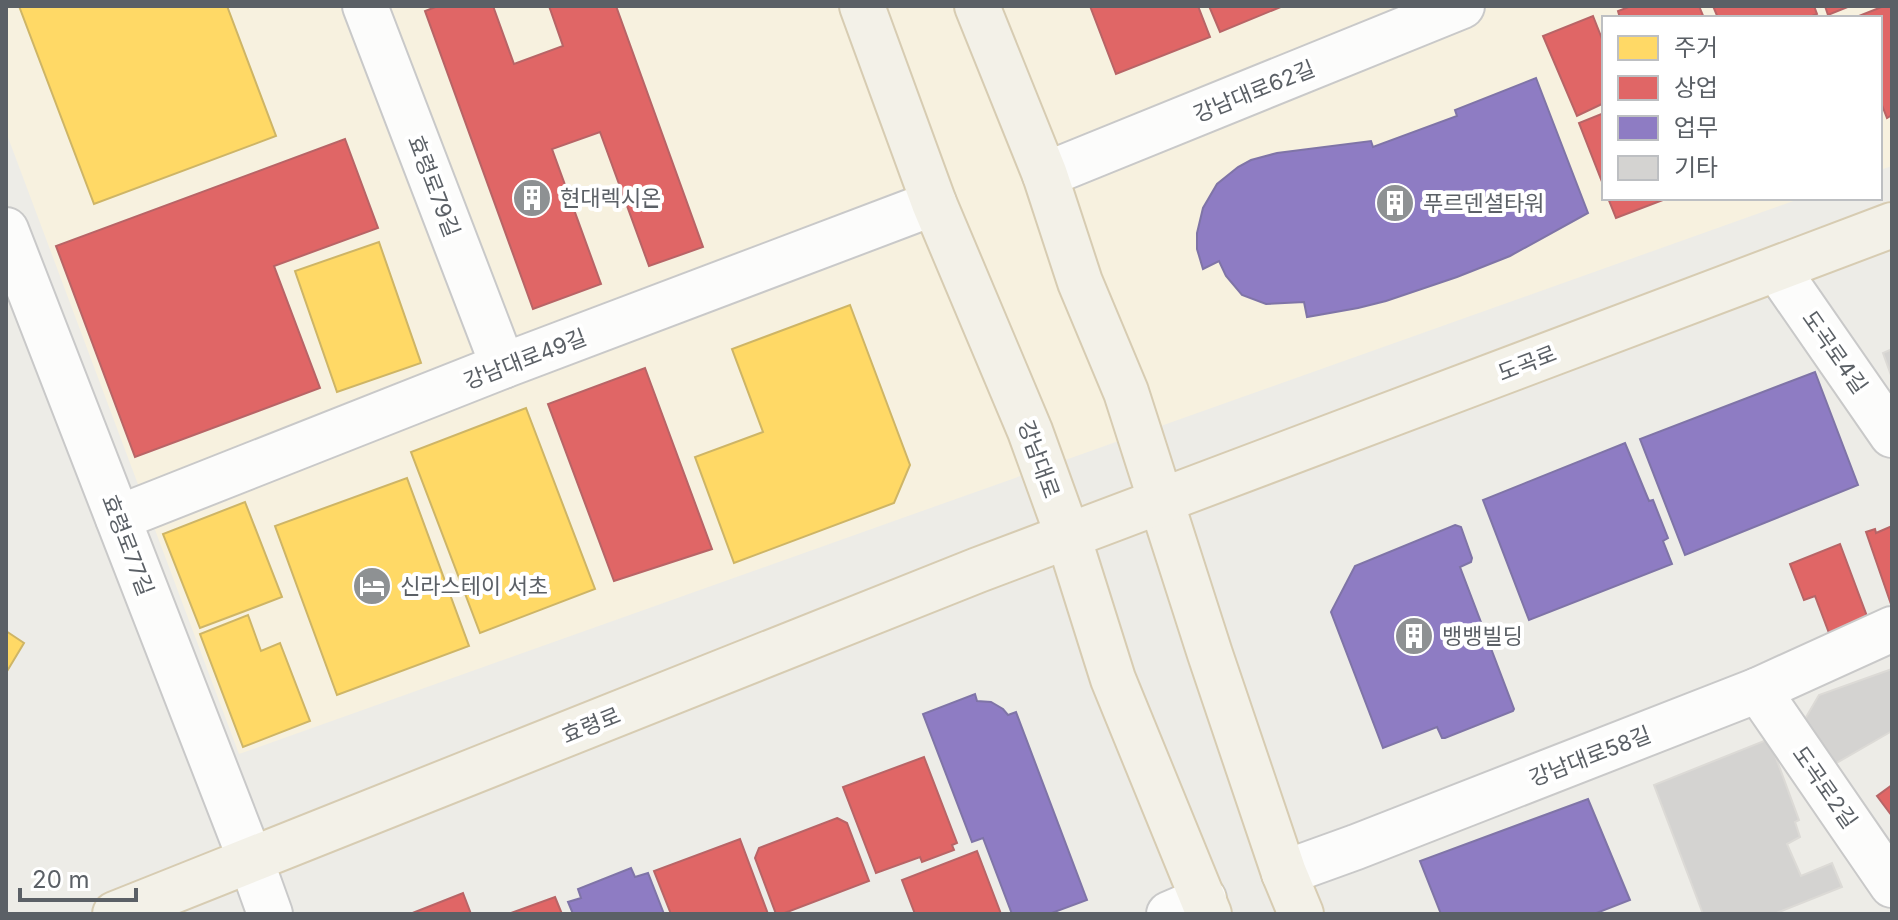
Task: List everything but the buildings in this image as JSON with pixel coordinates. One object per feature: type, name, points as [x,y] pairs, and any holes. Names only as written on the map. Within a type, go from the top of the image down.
[{"type":"main road","name":"강남대로","points":[[862,6],[934,203],[1030,431],[1194,909]]},
{"type":"main road","points":[[977,6],[1045,175],[1080,282],[1126,392],[1215,669],[1284,873],[1301,914]]},
{"type":"main road","name":"도곡로","points":[[1068,536],[1892,225]]},
{"type":"main road","name":"효령로","points":[[115,914],[1068,536]]},
{"type":"street","name":"효령로79길","points":[[365,6],[503,366]]},
{"type":"street","name":"강남대로62길","points":[[1045,175],[1462,6]]},
{"type":"street","name":"강남대로49길","points":[[118,518],[503,366],[934,203]]},
{"type":"street","name":"효령로77길","points":[[6,230],[270,914]]},
{"type":"street","name":"도곡로4길","points":[[1777,269],[1892,435]]},
{"type":"street","name":"강남대로58길","points":[[1284,873],[1758,690],[1892,629]]},
{"type":"street","name":"도곡로2길","points":[[1758,690],[1892,885]]},
{"type":"shaded area","points":[[6,6],[1892,6],[1892,166],[1882,169],[1882,16],[1602,16],[1602,200],[1796,200],[239,754],[6,132]]},
{"type":"place","name":"현대렉시온","points":[[532,198]]},
{"type":"place","name":"푸르덴셜타워","points":[[1395,203]]},
{"type":"place","name":"신라스테이 서초","points":[[372,586]]},
{"type":"place","name":"뱅뱅빌딩","points":[[1414,636]]}]
